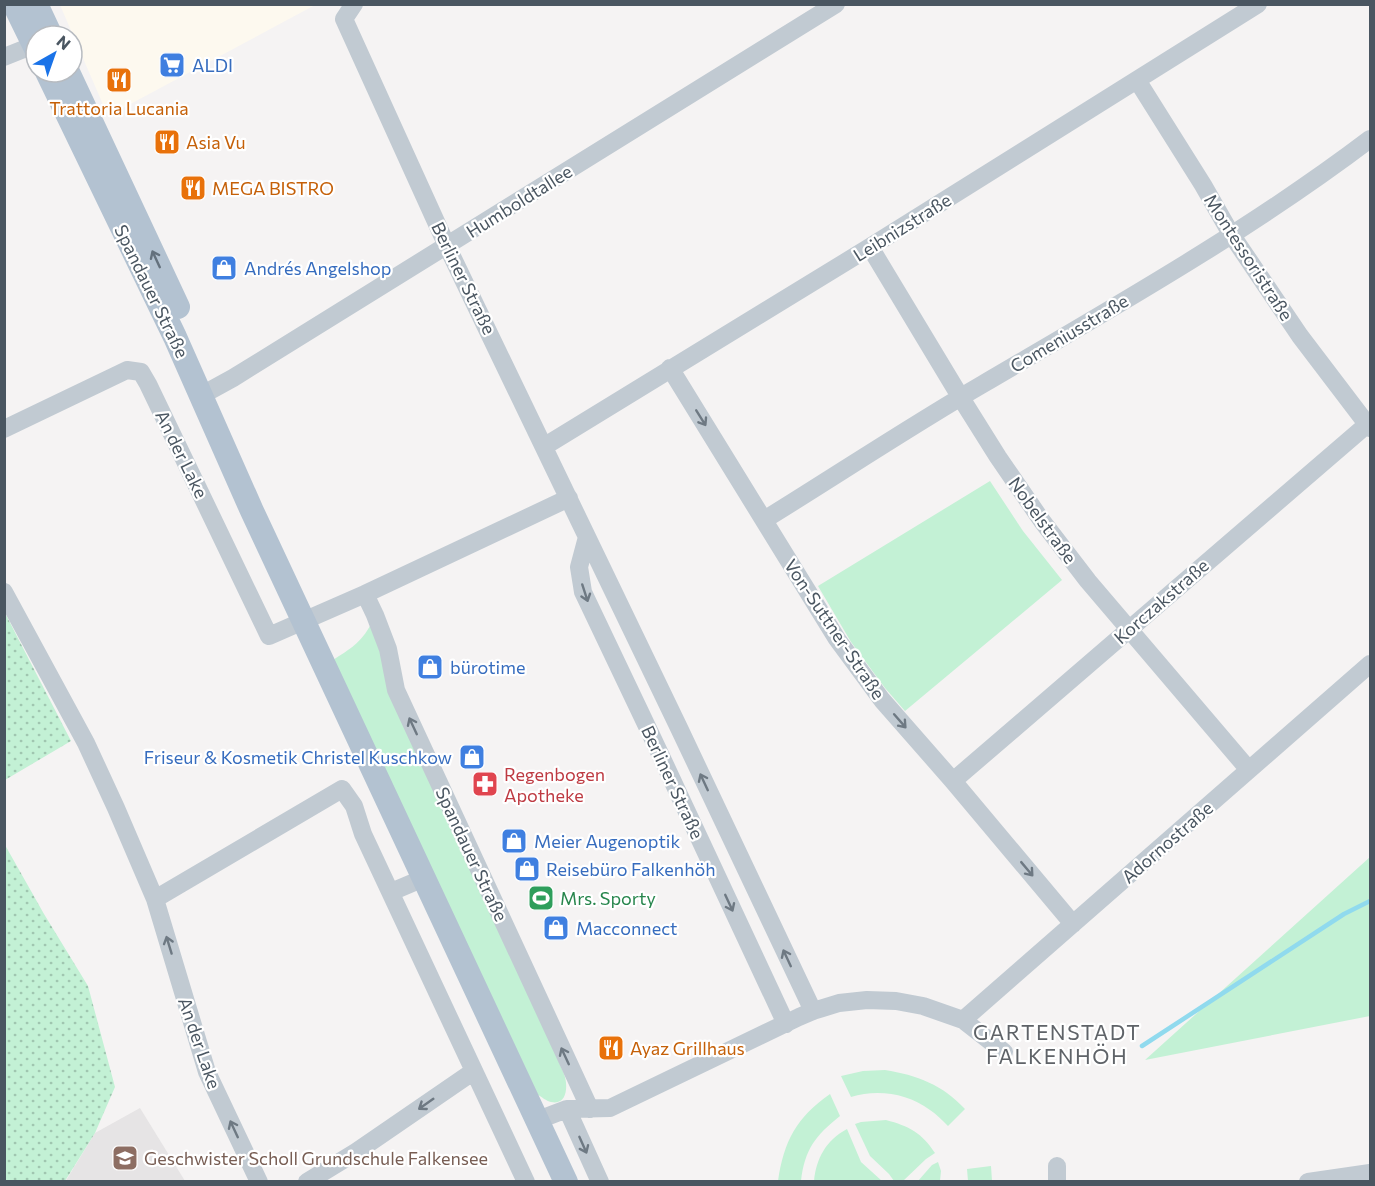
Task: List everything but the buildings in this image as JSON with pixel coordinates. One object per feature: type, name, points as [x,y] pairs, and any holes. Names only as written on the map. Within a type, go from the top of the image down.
[{"type":"main road","points":[[14,4],[27,24]]},
{"type":"main road","points":[[36,4],[38,24]]},
{"type":"main road","name":"Spandauer Straße","points":[[53,84],[209,391],[243,451],[252,511],[566,1182]]},
{"type":"main road","name":"Spandauer Straße","points":[[73,84],[209,391]]},
{"type":"street","name":"Humboldtallee","points":[[209,391],[836,4]]},
{"type":"street","name":"Leibnizstraße","points":[[545,446],[870,247],[1258,4]]},
{"type":"street","name":"Berliner Straße","points":[[349,12],[447,246],[545,446],[813,1011]]},
{"type":"street","points":[[4,57],[24,50]]},
{"type":"street","name":"Montessoristraße","points":[[1137,80],[1232,234],[1300,336],[1370,425]]},
{"type":"street","name":"Comeniusstraße","points":[[764,520],[1232,234],[1333,168],[1371,139]]},
{"type":"street","name":"Nobelstraße","points":[[870,247],[998,457],[1042,521],[1088,581],[1249,770]]},
{"type":"street","name":"Von-Suttner-Straße","points":[[670,368],[837,639],[882,700],[1073,924]]},
{"type":"street","name":"An der Lake","points":[[4,429],[127,370],[141,372],[269,636],[305,622]]},
{"type":"street","name":"Korczakstraße","points":[[952,781],[1370,425]]},
{"type":"street","points":[[305,622],[569,498]]},
{"type":"street","name":"Berliner Straße","points":[[587,537],[579,567],[583,592],[786,1024]]},
{"type":"street","name":"An der Lake","points":[[4,592],[86,743],[117,808],[155,899],[207,1072],[259,1182]]},
{"type":"street","name":"Spandauer Straße","points":[[365,594],[388,649],[396,690],[590,1109]]},
{"type":"street","name":"Adornostraße","points":[[963,1020],[1371,664]]},
{"type":"street","points":[[155,899],[342,789],[354,806],[363,834],[526,1182]]},
{"type":"street","points":[[391,892],[424,878]]},
{"type":"street","points":[[538,1120],[567,1109],[610,1108],[813,1011],[839,1003],[867,1000],[923,1006],[963,1020],[1004,1052]]},
{"type":"street","points":[[307,1182],[356,1152],[474,1071]]},
{"type":"street","points":[[567,1109],[600,1182]]},
{"type":"street","points":[[1308,1182],[1371,1173]]},
{"type":"shaded area","points":[[60,5],[315,5],[108,116],[84,60],[84,24],[68,24]]},
{"type":"shaded area","name":"Geschwister Scholl Grundschule Falkensee","points":[[140,1108],[185,1181],[65,1182],[95,1133]]},
{"type":"green space","points":[[990,481],[1023,531],[1062,580],[905,711],[851,642],[818,586]]},
{"type":"green space","points":[[5,613],[71,741],[4,780]]},
{"type":"green space","points":[[371,624],[564,1074],[565,1093],[561,1101],[549,1101],[538,1095],[333,660],[359,641]]},
{"type":"green space","points":[[5,845],[88,986],[115,1087],[95,1133],[65,1181],[5,1181]]},
{"type":"green space","points":[[1370,857],[1370,1016],[1145,1060]]},
{"type":"green space","points":[[885,1070],[929,1082],[948,1093],[965,1109],[948,1126],[921,1104],[902,1096],[871,1093],[851,1097],[841,1076],[863,1071]]},
{"type":"green space","points":[[830,1094],[840,1116],[813,1144],[805,1160],[801,1181],[778,1181],[788,1142],[808,1112]]},
{"type":"green space","points":[[886,1120],[914,1131],[935,1153],[903,1181],[894,1181],[870,1156],[855,1124]]},
{"type":"green space","points":[[847,1129],[861,1162],[882,1181],[814,1181],[823,1151],[833,1139]]},
{"type":"green space","points":[[938,1162],[941,1171],[940,1181],[918,1181],[932,1165]]},
{"type":"green space","points":[[991,1166],[992,1181],[968,1181],[967,1169]]},
{"type":"waterway","points":[[1142,1046],[1344,914],[1370,901]]},
{"type":"place","name":"ALDI","points":[[172,65]]},
{"type":"place","name":"Trattoria Lucania","points":[[119,80]]},
{"type":"place","name":"Asia Vu","points":[[167,142]]},
{"type":"place","name":"MEGA BISTRO","points":[[193,188]]},
{"type":"place","name":"Andrés Angelshop","points":[[224,268]]},
{"type":"place","name":"bürotime","points":[[430,667]]},
{"type":"place","name":"Friseur & Kosmetik Christel Kuschkow","points":[[472,757]]},
{"type":"place","name":"Regenbogen Apotheke","points":[[485,784]]},
{"type":"place","name":"Meier Augenoptik","points":[[514,841]]},
{"type":"place","name":"Reisebüro Falkenhöh","points":[[527,869]]},
{"type":"place","name":"Mrs. Sporty","points":[[541,898]]},
{"type":"place","name":"Macconnect","points":[[556,928]]},
{"type":"place","name":"Ayaz Grillhaus","points":[[611,1048]]},
{"type":"place","name":"Geschwister Scholl Grundschule Falkensee","points":[[125,1158]]},
{"type":"district","name":"GARTENSTADT FALKENHÖH","points":[[1057,1043]]}]
